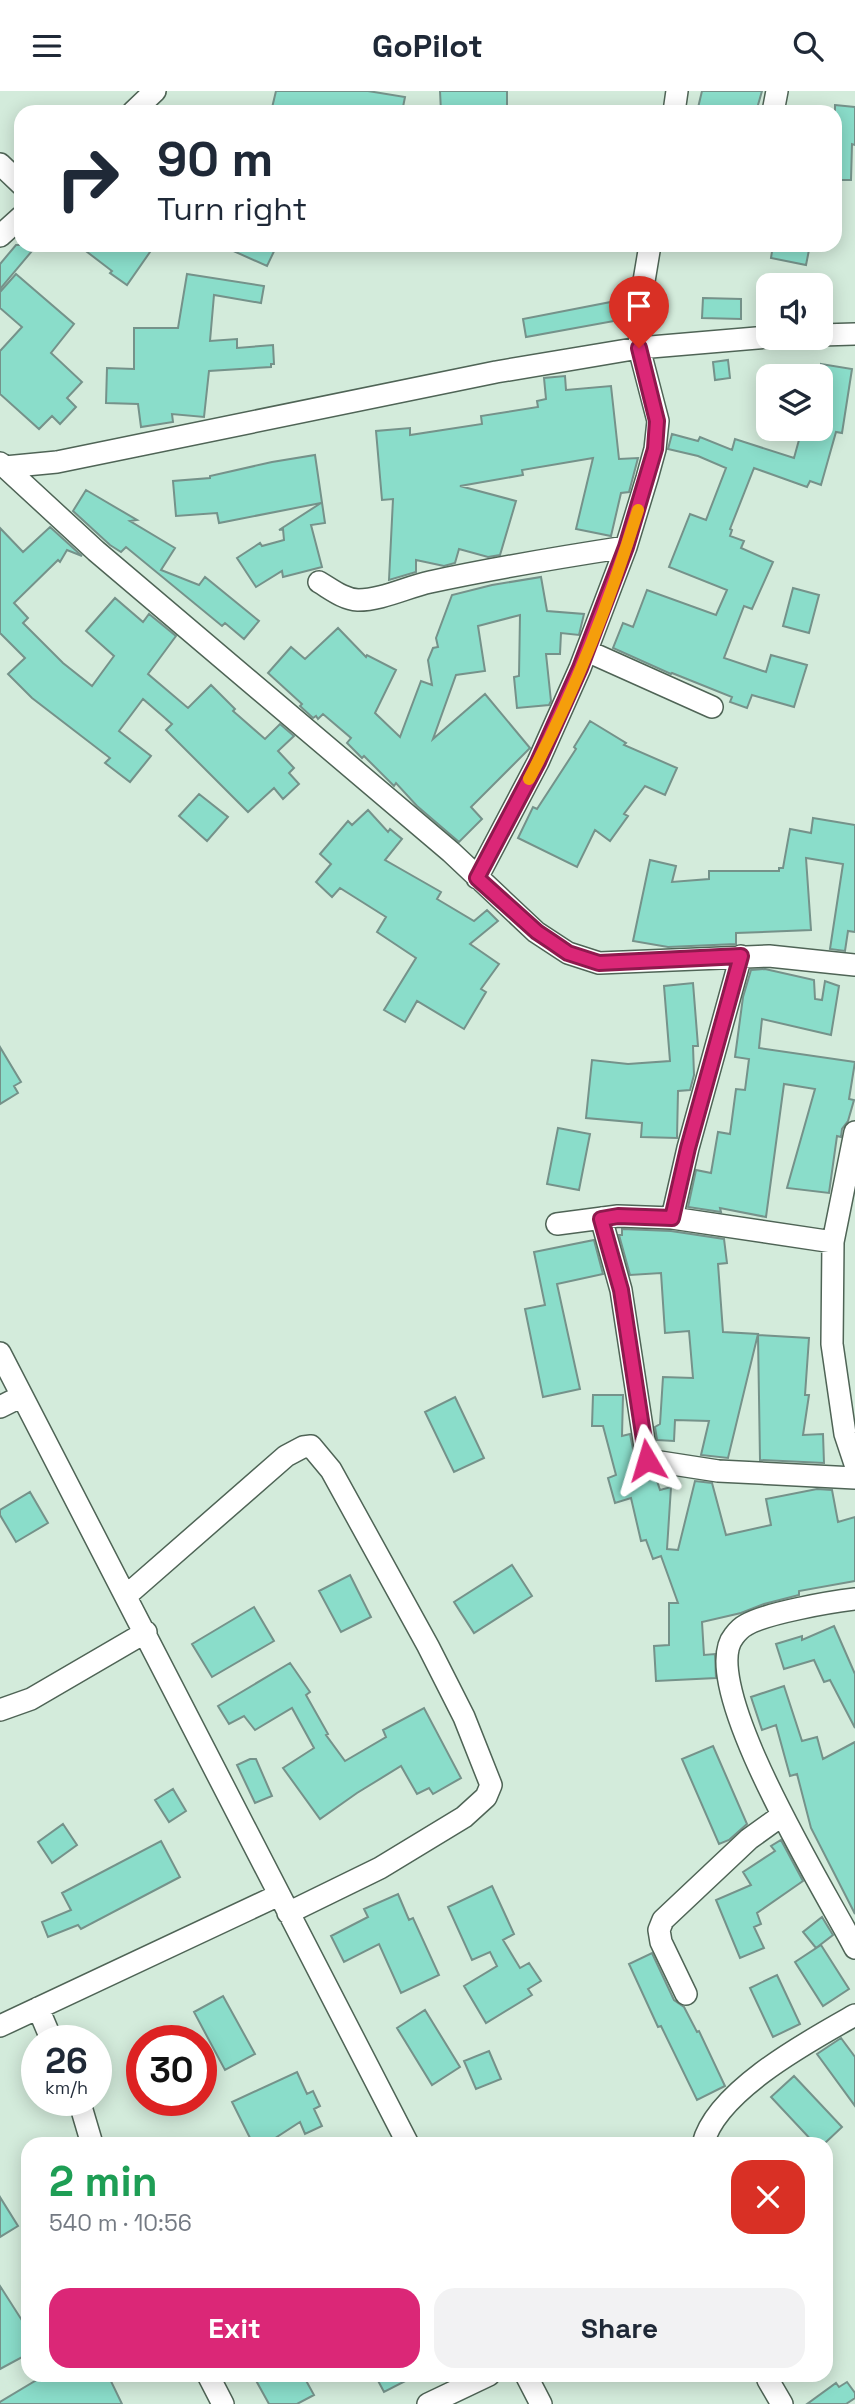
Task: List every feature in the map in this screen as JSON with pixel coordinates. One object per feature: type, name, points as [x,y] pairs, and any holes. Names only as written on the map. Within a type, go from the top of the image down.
[{"type":"street","points":[[140,105],[155,91]]},
{"type":"street","points":[[0,164],[14,177]]},
{"type":"street","points":[[0,236],[14,223]]},
{"type":"street","points":[[477,878],[538,762],[587,651],[626,547],[655,449],[657,421],[639,348],[643,287],[649,252]]},
{"type":"street","points":[[833,335],[855,334]]},
{"type":"street","points":[[2,465],[57,461],[153,444],[496,372],[639,348],[756,338]]},
{"type":"street","points":[[2,465],[96,551],[451,852],[547,939],[568,953],[599,963],[769,955],[855,965]]},
{"type":"street","points":[[319,582],[345,597],[356,600],[429,582],[552,558],[626,547]]},
{"type":"street","points":[[587,651],[712,707]]},
{"type":"street","points":[[672,1218],[688,1148],[741,956]]},
{"type":"street","points":[[855,1132],[833,1242],[832,1344],[845,1434],[855,1464]]},
{"type":"street","points":[[557,1224],[618,1216],[672,1218],[833,1242]]},
{"type":"street","points":[[601,1219],[621,1290],[647,1460],[718,1471],[855,1478]]},
{"type":"street","points":[[0,1353],[404,2137]]},
{"type":"street","points":[[0,1407],[22,1396]]},
{"type":"street","points":[[0,2026],[284,1904],[380,1868],[464,1817],[486,1797],[491,1786],[481,1757],[434,1657],[331,1470],[311,1446],[303,1447],[286,1457],[127,1595]]},
{"type":"street","points":[[855,1598],[776,1615],[745,1625],[732,1638],[727,1651],[728,1676],[744,1732],[781,1816],[834,1905],[855,1948]]},
{"type":"street","points":[[0,1710],[31,1699],[146,1632]]},
{"type":"street","points":[[686,1994],[662,1942],[659,1930],[663,1920],[749,1839],[781,1816]]},
{"type":"street","points":[[38,2008],[45,2025]]},
{"type":"street","points":[[705,2137],[729,2101],[780,2059],[855,2015]]},
{"type":"street","points":[[84,2116],[90,2137]]},
{"type":"street","points":[[212,2382],[223,2404]]},
{"type":"street","points":[[428,2404],[474,2382]]},
{"type":"street","points":[[530,2382],[541,2404]]},
{"type":"street","points":[[769,2382],[782,2404]]},
{"type":"building","points":[[276,91],[368,91],[405,97],[403,105],[273,105]]},
{"type":"building","points":[[440,91],[507,91],[507,105],[441,105]]},
{"type":"building","points":[[702,91],[762,91],[758,105],[699,105]]},
{"type":"building","points":[[842,106],[855,107],[851,180],[842,180]]},
{"type":"building","points":[[14,247],[14,252],[31,252],[0,289],[0,264]]},
{"type":"building","points":[[87,252],[150,252],[127,285],[110,273],[112,271]]},
{"type":"building","points":[[236,252],[274,252],[267,266]]},
{"type":"building","points":[[772,252],[809,252],[806,265],[771,258]]},
{"type":"building","points":[[16,274],[74,324],[51,353],[82,382],[67,398],[76,407],[60,424],[52,416],[39,429],[0,394],[0,351],[22,327],[0,308],[0,292]]},
{"type":"building","points":[[187,274],[264,286],[261,303],[214,295],[210,341],[237,339],[237,348],[273,345],[274,364],[271,364],[271,367],[209,371],[204,417],[172,414],[173,422],[141,427],[138,404],[106,403],[107,368],[134,369],[134,328],[178,328]]},
{"type":"building","points":[[703,298],[741,299],[741,319],[702,318]]},
{"type":"building","points":[[621,300],[625,319],[526,337],[523,319]]},
{"type":"building","points":[[728,360],[730,378],[715,380],[713,362]]},
{"type":"building","points":[[833,366],[852,369],[842,433],[836,432],[821,485],[810,481],[807,487],[754,468],[730,529],[730,536],[744,541],[741,548],[773,562],[752,609],[744,606],[724,658],[766,672],[771,655],[807,665],[794,707],[752,695],[747,708],[730,702],[732,697],[613,648],[623,623],[633,627],[647,590],[716,615],[727,590],[669,567],[690,514],[706,520],[726,468],[698,456],[668,449],[672,434],[698,441],[700,437],[732,450],[735,439],[794,458],[799,441],[833,441]]},
{"type":"building","points":[[565,376],[566,390],[611,386],[619,459],[638,458],[629,492],[621,493],[611,536],[576,529],[593,458],[522,470],[523,475],[460,486],[516,501],[500,555],[488,557],[459,549],[455,563],[444,566],[416,560],[416,572],[389,580],[393,499],[382,500],[376,431],[410,428],[410,435],[482,424],[481,416],[538,407],[537,401],[546,399],[544,378]]},
{"type":"building","points":[[315,455],[325,523],[311,525],[322,567],[283,577],[282,571],[256,587],[237,558],[260,543],[262,546],[284,540],[283,529],[279,530],[321,503],[219,523],[217,513],[176,516],[173,481],[210,478],[272,462]]},
{"type":"building","points":[[86,490],[137,520],[130,521],[175,548],[161,570],[199,585],[205,577],[259,621],[244,639],[225,623],[222,626],[126,547],[121,552],[110,545],[73,511]]},
{"type":"building","points":[[50,527],[82,556],[67,550],[60,562],[58,560],[14,603],[28,618],[23,623],[63,663],[92,686],[114,656],[86,631],[115,598],[143,622],[149,614],[176,636],[148,674],[188,708],[211,685],[235,709],[233,711],[265,739],[280,724],[294,736],[278,751],[294,768],[289,773],[299,784],[283,799],[274,788],[248,812],[166,730],[172,724],[143,699],[119,731],[151,756],[130,782],[105,763],[110,758],[32,698],[8,674],[25,658],[0,633],[0,528],[23,552]]},
{"type":"building","points":[[541,577],[547,611],[584,614],[579,635],[561,633],[560,654],[546,654],[551,701],[549,705],[517,708],[514,677],[519,676],[520,615],[478,626],[485,671],[456,675],[433,739],[485,694],[530,748],[471,807],[482,819],[459,842],[417,806],[396,783],[394,786],[364,756],[362,758],[347,743],[351,738],[323,714],[318,719],[316,716],[313,718],[300,706],[302,704],[268,673],[291,647],[305,659],[338,628],[366,657],[367,655],[396,670],[375,713],[400,737],[421,681],[432,685],[428,660],[433,648],[438,647],[436,638],[452,595]]},
{"type":"building","points":[[793,588],[819,595],[809,633],[783,626]]},
{"type":"building","points":[[590,721],[626,743],[624,745],[677,768],[665,795],[645,786],[624,814],[628,816],[610,841],[595,830],[577,867],[518,838],[533,807],[537,809],[576,749],[574,747]]},
{"type":"building","points":[[199,794],[228,817],[207,841],[179,816]]},
{"type":"building","points":[[368,810],[388,832],[390,829],[402,839],[385,860],[441,892],[437,899],[474,921],[487,910],[498,921],[470,944],[499,964],[481,989],[486,992],[464,1029],[417,1001],[405,1022],[384,1010],[416,958],[377,932],[386,917],[340,888],[332,897],[316,882],[331,864],[320,854],[348,821],[352,825]]},
{"type":"building","points":[[813,818],[855,825],[855,932],[848,931],[845,951],[830,949],[843,864],[806,858],[811,930],[736,933],[736,944],[668,947],[633,941],[650,860],[676,866],[672,882],[709,879],[709,871],[779,871],[779,868],[783,868],[790,829],[811,833]]},
{"type":"building","points":[[765,969],[814,980],[815,999],[822,1000],[825,981],[839,986],[831,1035],[762,1019],[759,1048],[855,1062],[849,1099],[854,1100],[841,1137],[837,1136],[829,1193],[787,1188],[815,1089],[784,1084],[766,1217],[720,1208],[721,1212],[688,1207],[696,1170],[711,1173],[718,1132],[730,1134],[736,1089],[745,1090],[749,1059],[735,1057],[743,997],[751,970]]},
{"type":"building","points":[[693,983],[698,1046],[693,1046],[694,1075],[690,1090],[678,1091],[677,1138],[641,1137],[642,1123],[586,1118],[592,1060],[628,1064],[670,1061],[664,986]]},
{"type":"building","points":[[0,1047],[21,1082],[14,1086],[18,1093],[0,1104]]},
{"type":"building","points":[[558,1128],[590,1134],[579,1190],[547,1184]]},
{"type":"building","points":[[622,1229],[671,1231],[724,1239],[727,1263],[718,1264],[723,1332],[758,1334],[728,1458],[701,1455],[709,1421],[675,1420],[674,1441],[657,1440],[655,1427],[660,1424],[663,1377],[693,1378],[689,1331],[665,1333],[661,1273],[630,1275],[619,1235],[622,1235]]},
{"type":"building","points":[[594,1240],[603,1274],[557,1284],[580,1389],[543,1397],[525,1309],[545,1305],[534,1252]]},
{"type":"building","points":[[758,1335],[809,1338],[805,1395],[809,1395],[803,1435],[823,1434],[824,1463],[760,1460]]},
{"type":"building","points":[[593,1395],[623,1395],[622,1436],[630,1434],[637,1469],[648,1473],[649,1480],[656,1478],[660,1490],[671,1487],[667,1549],[678,1550],[695,1481],[712,1483],[726,1535],[771,1525],[766,1499],[817,1489],[832,1490],[838,1522],[855,1517],[855,1581],[799,1591],[799,1595],[702,1622],[704,1655],[715,1654],[716,1678],[656,1681],[654,1646],[669,1645],[669,1603],[678,1603],[661,1556],[653,1559],[646,1540],[641,1541],[631,1498],[615,1503],[608,1478],[616,1475],[603,1426],[592,1426]]},
{"type":"building","points":[[455,1397],[484,1458],[454,1472],[425,1412]]},
{"type":"building","points":[[30,1492],[48,1523],[16,1542],[0,1515],[0,1510]]},
{"type":"building","points":[[512,1565],[532,1596],[474,1633],[454,1602]]},
{"type":"building","points":[[350,1575],[371,1617],[341,1632],[319,1591]]},
{"type":"building","points":[[254,1607],[274,1641],[212,1677],[192,1644]]},
{"type":"building","points":[[834,1626],[855,1674],[855,1728],[830,1680],[824,1682],[814,1660],[784,1669],[776,1644],[802,1636],[802,1640]]},
{"type":"building","points":[[290,1663],[310,1692],[306,1695],[328,1734],[326,1735],[345,1761],[386,1737],[383,1730],[424,1708],[461,1778],[433,1794],[429,1788],[417,1794],[401,1766],[320,1819],[283,1768],[314,1748],[292,1708],[255,1730],[244,1716],[229,1724],[218,1706]]},
{"type":"building","points":[[784,1686],[802,1741],[817,1737],[823,1759],[855,1742],[855,1914],[811,1828],[797,1774],[790,1776],[776,1725],[762,1730],[751,1697]]},
{"type":"building","points":[[713,1746],[747,1824],[729,1840],[719,1844],[682,1759]]},
{"type":"building","points":[[256,1759],[272,1796],[255,1803],[237,1765]]},
{"type":"building","points":[[173,1789],[186,1811],[169,1822],[155,1800]]},
{"type":"building","points":[[63,1824],[77,1845],[52,1863],[38,1842]]},
{"type":"building","points":[[781,1840],[803,1881],[757,1913],[761,1924],[754,1927],[764,1948],[740,1958],[716,1900],[751,1885],[743,1872],[775,1851],[771,1846]]},
{"type":"building","points":[[161,1841],[180,1877],[81,1929],[78,1925],[48,1937],[42,1922],[71,1910],[62,1893]]},
{"type":"building","points":[[492,1886],[514,1934],[503,1940],[520,1968],[529,1963],[541,1981],[528,1989],[532,1995],[486,2023],[464,1986],[497,1966],[490,1952],[472,1960],[448,1907]]},
{"type":"building","points":[[398,1894],[409,1920],[413,1918],[439,1975],[401,1993],[379,1944],[344,1962],[331,1936],[368,1917],[364,1909]]},
{"type":"building","points":[[822,1917],[833,1935],[816,1948],[803,1932]]},
{"type":"building","points":[[821,1945],[849,1989],[823,2006],[795,1962]]},
{"type":"building","points":[[652,1953],[674,2000],[684,2007],[697,2032],[699,2031],[725,2086],[697,2100],[661,2026],[658,2027],[629,1964]]},
{"type":"building","points":[[777,1975],[800,2024],[773,2037],[750,1988]]},
{"type":"building","points":[[223,1996],[255,2054],[225,2070],[217,2055],[217,2025],[201,2025],[194,2012]]},
{"type":"building","points":[[425,2010],[460,2067],[432,2085],[397,2028]]},
{"type":"building","points":[[841,2038],[855,2057],[855,2106],[817,2054]]},
{"type":"building","points":[[489,2051],[501,2079],[476,2089],[464,2061]]},
{"type":"building","points":[[297,2072],[307,2094],[313,2091],[320,2106],[314,2109],[322,2126],[305,2134],[300,2122],[277,2137],[250,2137],[232,2102]]},
{"type":"building","points":[[794,2076],[842,2127],[831,2137],[808,2137],[771,2097]]},
{"type":"building","points":[[0,2197],[18,2226],[0,2237]]},
{"type":"building","points":[[0,2286],[21,2319],[21,2358],[0,2369]]},
{"type":"building","points":[[33,2382],[111,2382],[122,2404],[0,2404]]},
{"type":"building","points":[[257,2382],[307,2382],[314,2395],[297,2404],[269,2404]]},
{"type":"building","points":[[379,2382],[403,2382],[384,2392]]},
{"type":"building","points":[[847,2382],[855,2393],[855,2398],[846,2404],[807,2404],[836,2383],[839,2387]]},
{"type":"slow traffic","points":[[529,779],[580,668],[638,510]]},
{"type":"route","points":[[639,348],[657,421],[655,449],[626,547],[580,668],[538,762],[477,878],[537,932],[568,953],[599,963],[741,956],[735,986],[688,1148],[672,1218],[618,1216],[601,1219],[621,1290],[647,1460]]}]
